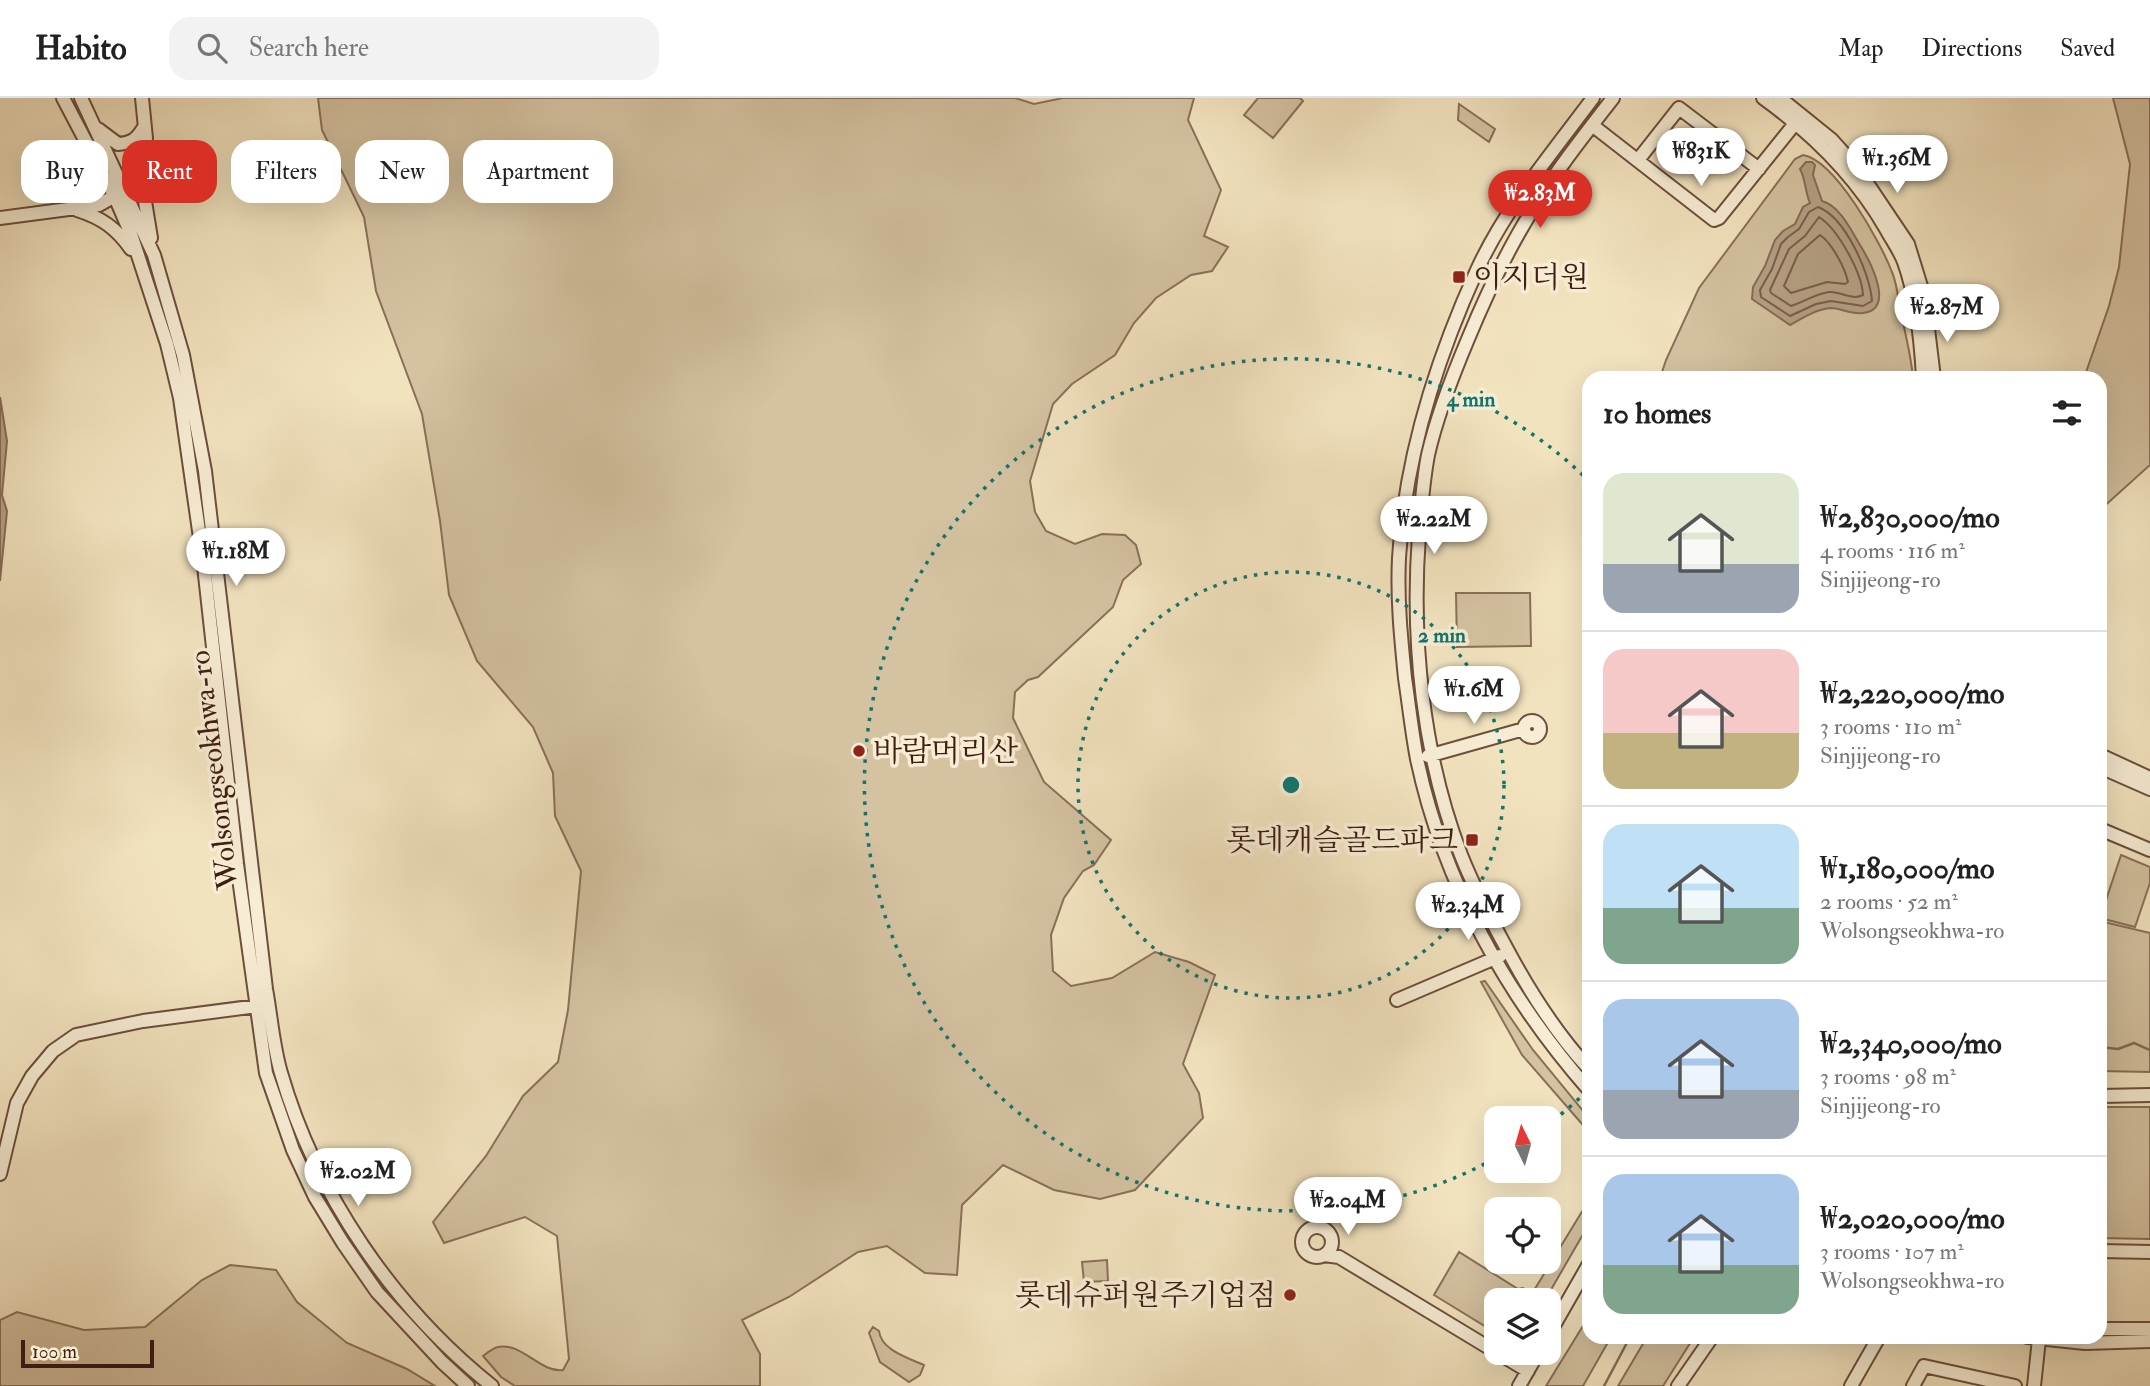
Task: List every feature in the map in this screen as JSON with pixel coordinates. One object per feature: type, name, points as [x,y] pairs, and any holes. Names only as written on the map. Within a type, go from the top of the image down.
[{"type":"street","name":"Wolsongseokhwa-ro","points":[[63,98],[85,140]]},
{"type":"street","name":"Wolsongseokhwa-ro","points":[[81,98],[95,126],[120,194],[175,373],[185,422],[204,566],[237,864],[263,1005],[280,1071],[311,1155],[337,1204],[385,1276],[445,1344],[492,1386]]},
{"type":"street","points":[[142,98],[146,140]]},
{"type":"street","points":[[1582,1082],[1532,1020],[1495,959],[1445,854],[1417,758],[1400,632],[1399,559],[1411,472],[1424,418],[1442,356],[1478,268],[1508,214],[1593,98]]},
{"type":"street","points":[[1582,1060],[1545,1015],[1487,914],[1462,857],[1444,803],[1433,755],[1422,680],[1416,594],[1422,500],[1429,455],[1448,388],[1493,283],[1535,204],[1613,98]]},
{"type":"street","points":[[1763,98],[1832,139],[1857,169],[1908,244],[1924,296],[1933,371]]},
{"type":"street","points":[[1780,98],[1857,184],[1903,261],[1916,315],[1922,371]]},
{"type":"street","points":[[1638,160],[1683,103],[1759,169]]},
{"type":"street","points":[[1592,125],[1714,220],[1719,218],[1799,118]]},
{"type":"street","points":[[95,126],[118,144],[129,143],[138,138],[144,127]]},
{"type":"street","name":"Wolsongseokhwa-ro","points":[[108,178],[120,194],[153,255],[183,355],[205,471],[263,1005],[267,1073],[293,1150],[315,1197],[343,1243],[377,1292],[442,1363],[468,1386]]},
{"type":"street","points":[[0,218],[99,205],[120,194]]},
{"type":"street","points":[[74,209],[80,203]]},
{"type":"street","points":[[145,203],[153,255]]},
{"type":"street","points":[[74,209],[99,217],[119,232],[141,262]]},
{"type":"street","points":[[1417,758],[1524,729]]},
{"type":"street","points":[[2107,762],[2150,778]]},
{"type":"street","points":[[2107,764],[2150,789]]},
{"type":"street","points":[[2107,832],[2150,850]]},
{"type":"street","points":[[1397,1000],[1508,952]]},
{"type":"street","points":[[0,1174],[8,1132],[22,1094],[32,1076],[53,1051],[76,1035],[143,1021],[263,1005]]},
{"type":"street","points":[[2107,1096],[2150,1095]]},
{"type":"street","points":[[1339,1257],[1329,1233],[1320,1227],[1310,1228],[1303,1235],[1302,1244],[1306,1253],[1314,1257],[1339,1257],[1484,1344]]},
{"type":"street","points":[[1324,1255],[1332,1243]]},
{"type":"street","points":[[2107,1251],[2150,1252]]},
{"type":"street","points":[[1561,1313],[1582,1276]]},
{"type":"street","points":[[2107,1329],[2150,1329]]},
{"type":"street","points":[[2107,1342],[2150,1341]]},
{"type":"street","points":[[1678,1386],[1707,1344]]},
{"type":"street","points":[[1851,1386],[1875,1344]]},
{"type":"street","points":[[2033,1344],[2034,1386]]},
{"type":"street","points":[[1518,1365],[1528,1371]]},
{"type":"street","points":[[1519,1386],[1531,1365]]},
{"type":"street","points":[[1913,1386],[1924,1366],[1976,1382],[2015,1386]]},
{"type":"shaded area","points":[[318,98],[1015,98],[1034,104],[1063,98],[1194,98],[1188,120],[1221,190],[1204,236],[1228,247],[1212,271],[1191,275],[1156,298],[1134,323],[1115,355],[1072,384],[1053,404],[1030,481],[1035,512],[1046,531],[1075,544],[1102,534],[1125,535],[1136,545],[1141,564],[1123,580],[1113,607],[1038,677],[1028,680],[1015,692],[1013,718],[1044,782],[1111,840],[1094,865],[1083,871],[1064,898],[1051,935],[1053,971],[1071,986],[1112,978],[1155,952],[1189,962],[1215,975],[1183,1064],[1199,1093],[1203,1118],[1135,1190],[1100,1199],[1054,1190],[1003,1165],[962,1205],[957,1275],[925,1273],[887,1246],[858,1252],[789,1297],[742,1320],[760,1354],[760,1386],[515,1386],[501,1377],[483,1356],[496,1348],[507,1347],[555,1370],[563,1370],[569,1359],[557,1236],[525,1217],[444,1243],[433,1222],[486,1156],[523,1096],[558,1062],[568,1010],[581,871],[555,816],[553,773],[533,727],[477,661],[449,595],[422,414],[376,291],[364,217],[357,203],[449,203],[449,140],[355,140],[355,198],[341,169],[341,140],[327,140],[322,130]]},
{"type":"shaded area","points":[[1258,98],[1300,98],[1303,101],[1273,138],[1244,115]]},
{"type":"shaded area","points":[[2113,98],[2150,98],[2150,465],[2107,504],[2107,371],[2086,371],[2109,306],[2119,267],[2130,164]]},
{"type":"shaded area","points":[[1459,104],[1495,129],[1489,142],[1458,120]]},
{"type":"shaded area","points":[[1803,155],[1816,160],[1829,171],[1867,224],[1894,277],[1912,371],[1662,371],[1699,288],[1795,159]]},
{"type":"shaded area","points":[[1456,593],[1530,593],[1531,646],[1457,647]]},
{"type":"shaded area","points":[[2121,855],[2150,867],[2150,883],[2135,927],[2107,920],[2107,897]]},
{"type":"shaded area","points":[[2107,923],[2150,933],[2150,1072],[2107,1071]]},
{"type":"shaded area","points":[[1485,981],[1533,1050],[1582,1110],[1582,1124],[1522,1055],[1481,982]]},
{"type":"shaded area","points":[[2107,1107],[2150,1107],[2150,1239],[2107,1238]]},
{"type":"shaded area","points":[[1582,1212],[1582,1236],[1561,1272],[1561,1246]]},
{"type":"shaded area","points":[[1459,1252],[1484,1268],[1484,1274],[1494,1274],[1516,1288],[1484,1288],[1484,1326],[1434,1295]]},
{"type":"shaded area","points":[[1107,1260],[1108,1281],[1084,1282],[1082,1262]]},
{"type":"shaded area","points":[[230,1265],[276,1270],[297,1302],[347,1343],[407,1369],[435,1386],[0,1386],[0,1320],[17,1312],[84,1330],[145,1327],[202,1280]]},
{"type":"shaded area","points":[[1544,1274],[1560,1274],[1552,1288],[1535,1288]]},
{"type":"shaded area","points":[[873,1327],[879,1331],[881,1338],[890,1348],[924,1365],[920,1375],[909,1382],[880,1362],[869,1333]]},
{"type":"shaded area","points":[[1582,1327],[1582,1344],[1607,1344],[1583,1386],[1546,1386]]},
{"type":"shaded area","points":[[1643,1344],[1690,1344],[1663,1386],[1618,1386]]},
{"type":"water","points":[[1806,162],[1815,165],[1813,175],[1822,201],[1840,213],[1864,252],[1878,284],[1879,294],[1878,303],[1873,310],[1859,313],[1835,308],[1825,309],[1790,325],[1752,299],[1753,287],[1775,240],[1795,224],[1803,207],[1810,203],[1800,169]]},
{"type":"water","points":[[0,397],[7,441],[2,495],[7,511],[0,581]]},
{"type":"waterway","points":[[2107,1048],[2118,1049],[2134,1043],[2150,1050]]},
{"type":"waterway","points":[[1604,1386],[1626,1344]]},
{"type":"place","name":"이지더원","points":[[1459,277]]},
{"type":"place","name":"바람머리산","points":[[859,751]]},
{"type":"place","name":"롯데캐슬골드파크","points":[[1472,840]]},
{"type":"place","name":"롯데슈퍼원주기업점","points":[[1290,1295]]}]
